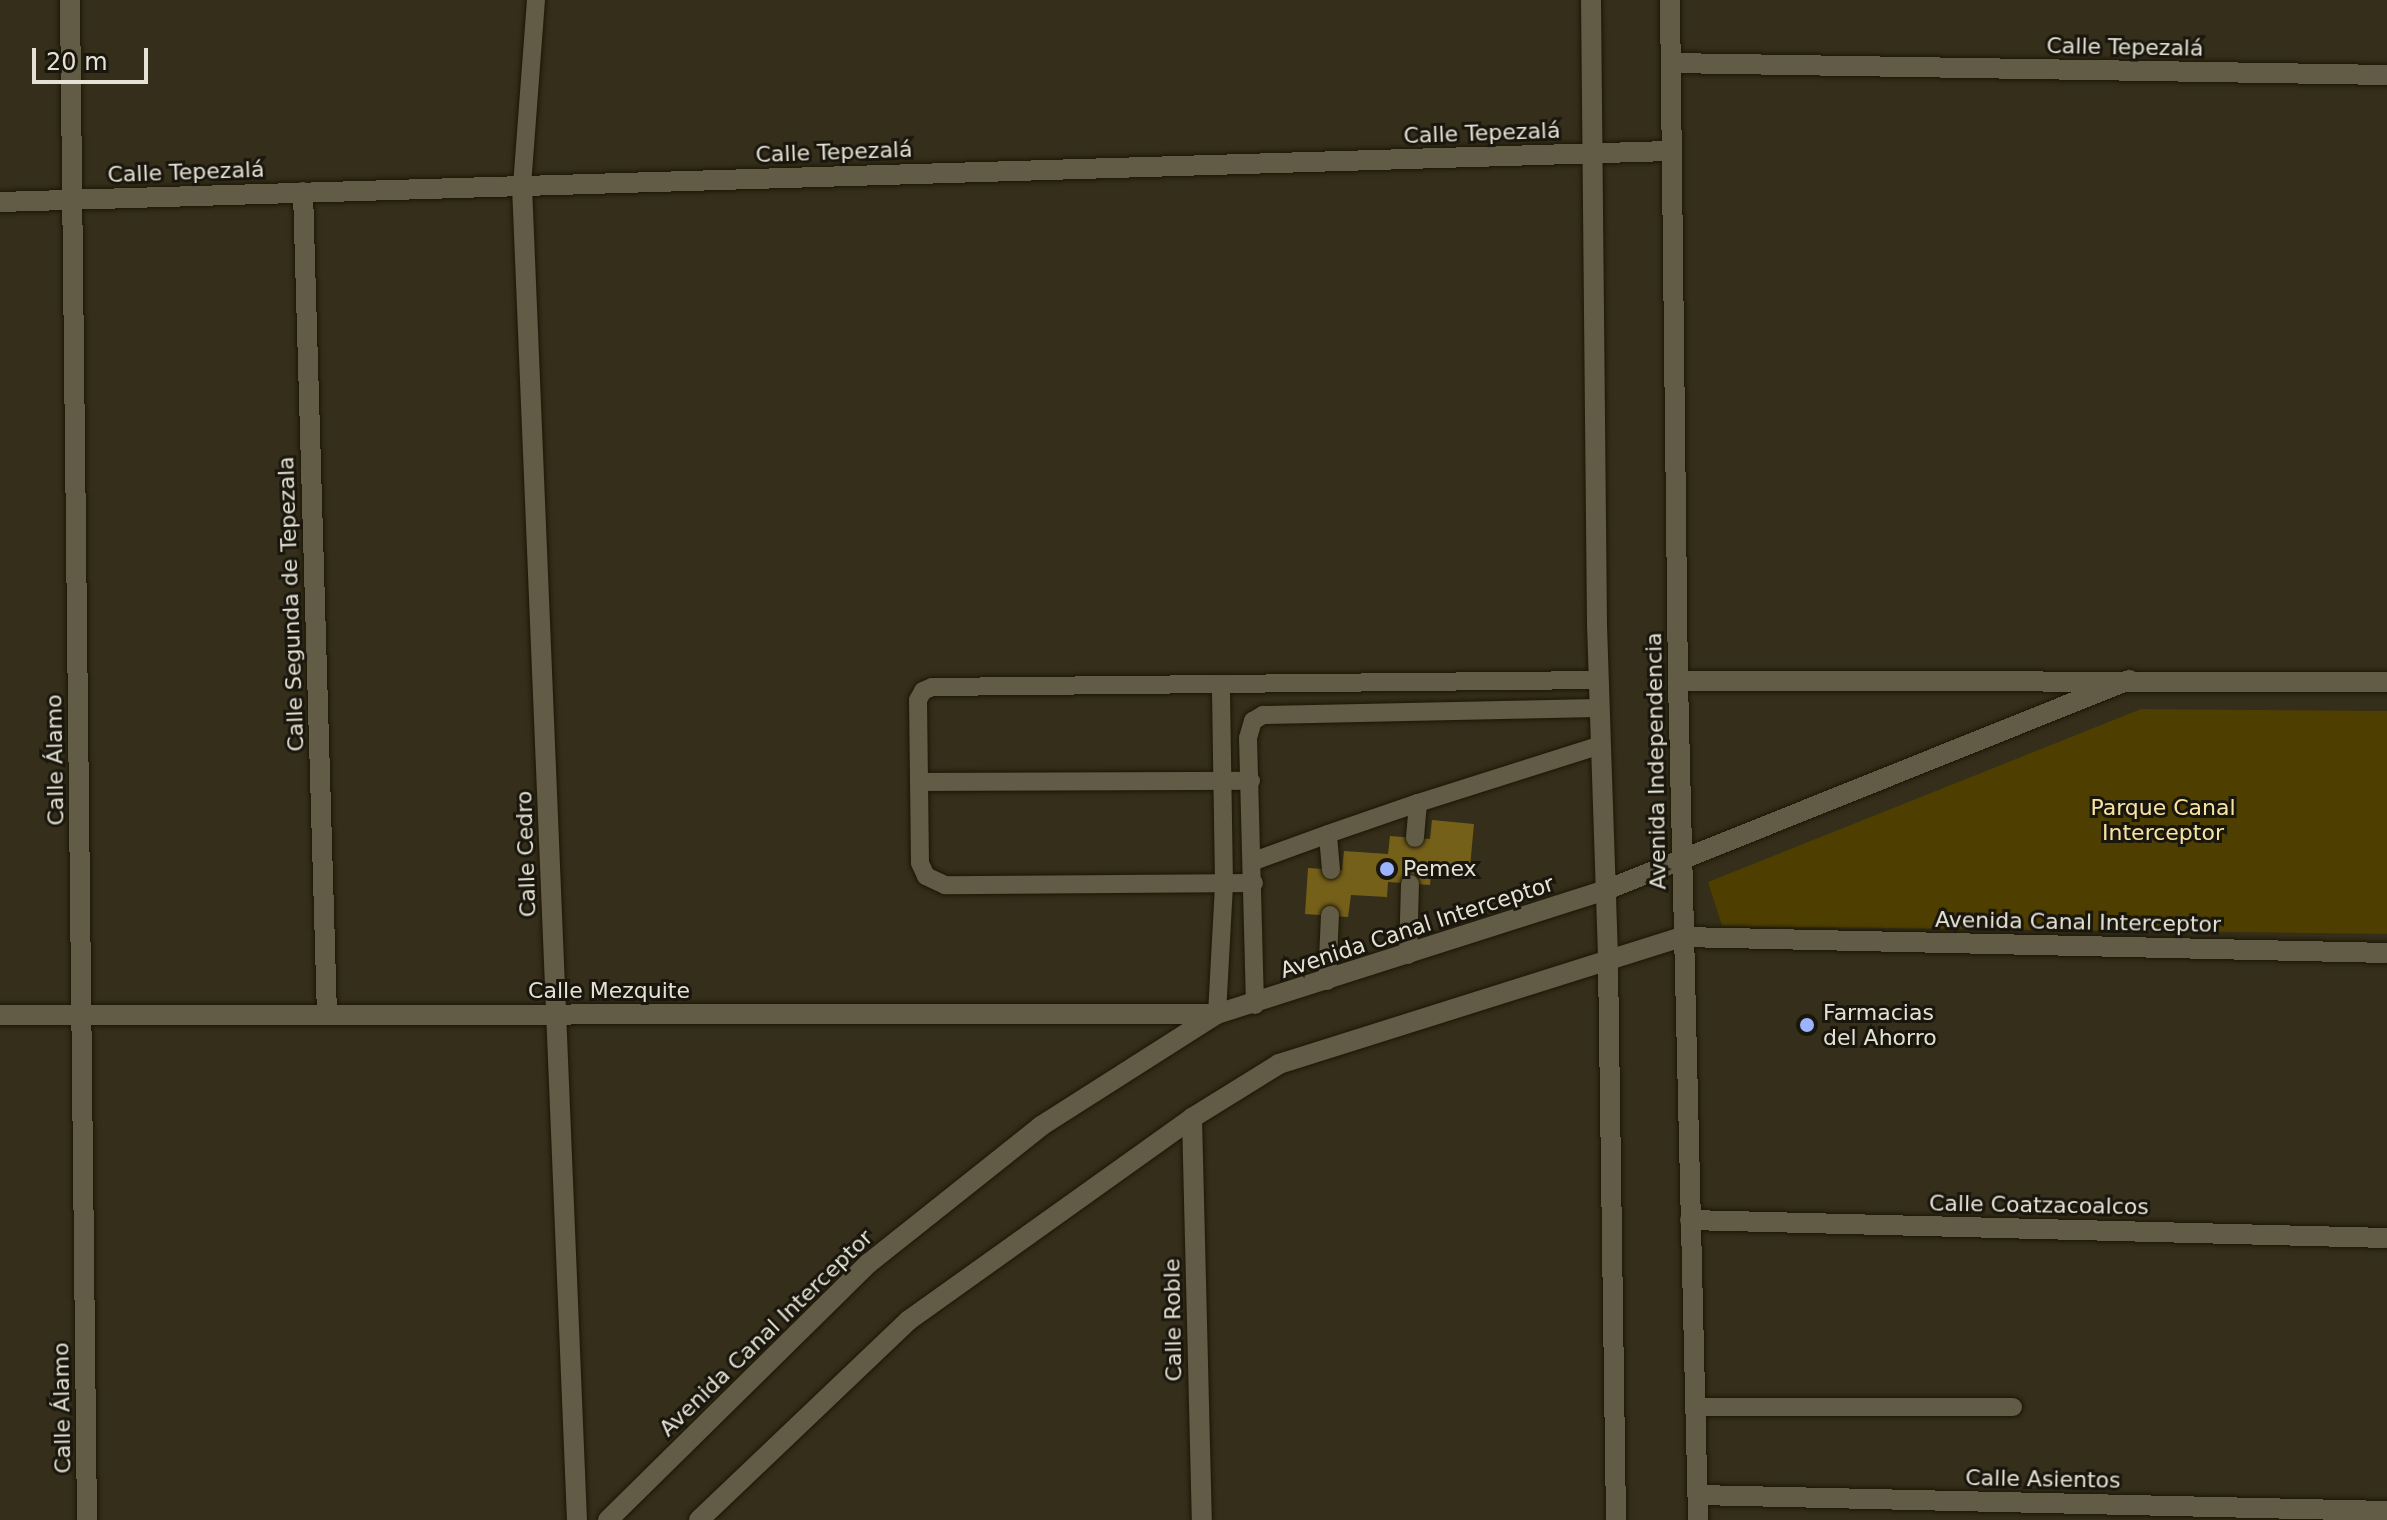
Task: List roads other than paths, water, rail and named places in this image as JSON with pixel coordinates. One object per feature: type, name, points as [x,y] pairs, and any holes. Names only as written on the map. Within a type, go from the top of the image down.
[{"type":"street","name":"Calle Álamo","points":[[70,0],[87,1520]]},
{"type":"street","points":[[1591,0],[1599,680],[1608,961],[1616,1520]]},
{"type":"street","name":"Avenida Independencia","points":[[1670,0],[1678,681],[1698,1520]]},
{"type":"street","name":"Calle Tepezalá","points":[[1671,63],[2387,75]]},
{"type":"street","name":"Calle Tepezalá","points":[[0,202],[1670,151]]},
{"type":"street","name":"Calle Cedro","points":[[522,186],[577,1520]]},
{"type":"street","name":"Calle Segunda de Tepezala","points":[[303,192],[327,1015]]},
{"type":"street","points":[[1678,681],[2129,680]]},
{"type":"street","name":"Avenida Canal Interceptor","points":[[608,1520],[869,1263],[1041,1126],[1217,1014],[1255,1005],[1606,890],[2129,680],[2387,682]]},
{"type":"street","name":"Avenida Canal Interceptor","points":[[699,1520],[909,1320],[1192,1118],[1279,1064],[1683,937],[2387,953]]},
{"type":"street","name":"Calle Mezquite","points":[[0,1015],[1217,1014]]},
{"type":"street","name":"Calle Roble","points":[[1192,1118],[1202,1520]]},
{"type":"street","name":"Calle Coatzacoalcos","points":[[1690,1220],[2387,1238]]},
{"type":"street","name":"Calle Asientos","points":[[1698,1495],[2387,1511]]},
{"type":"lane","points":[[522,186],[536,0]]},
{"type":"lane","points":[[1254,883],[945,885],[926,876],[920,863],[918,700],[923,691],[932,687],[1599,680]]},
{"type":"lane","points":[[1217,1014],[1224,884],[1221,684]]},
{"type":"lane","points":[[1255,1005],[1254,861],[1248,738],[1253,721],[1263,715],[1600,708]]},
{"type":"lane","points":[[1254,861],[1418,803],[1601,745]]},
{"type":"lane","points":[[920,782],[1251,781]]},
{"type":"lane","points":[[1415,838],[1418,803]]},
{"type":"lane","points":[[1328,834],[1331,870]]},
{"type":"lane","points":[[1408,955],[1410,884]]},
{"type":"lane","points":[[1327,981],[1330,915]]},
{"type":"lane","points":[[1695,1407],[2013,1407]]},
{"type":"place","name":"Pemex","points":[[1387,869]]},
{"type":"place","name":"Farmacias del Ahorro","points":[[1807,1025]]},
{"type":"park label","name":"Parque Canal Interceptor","points":[[2163,820]]}]
